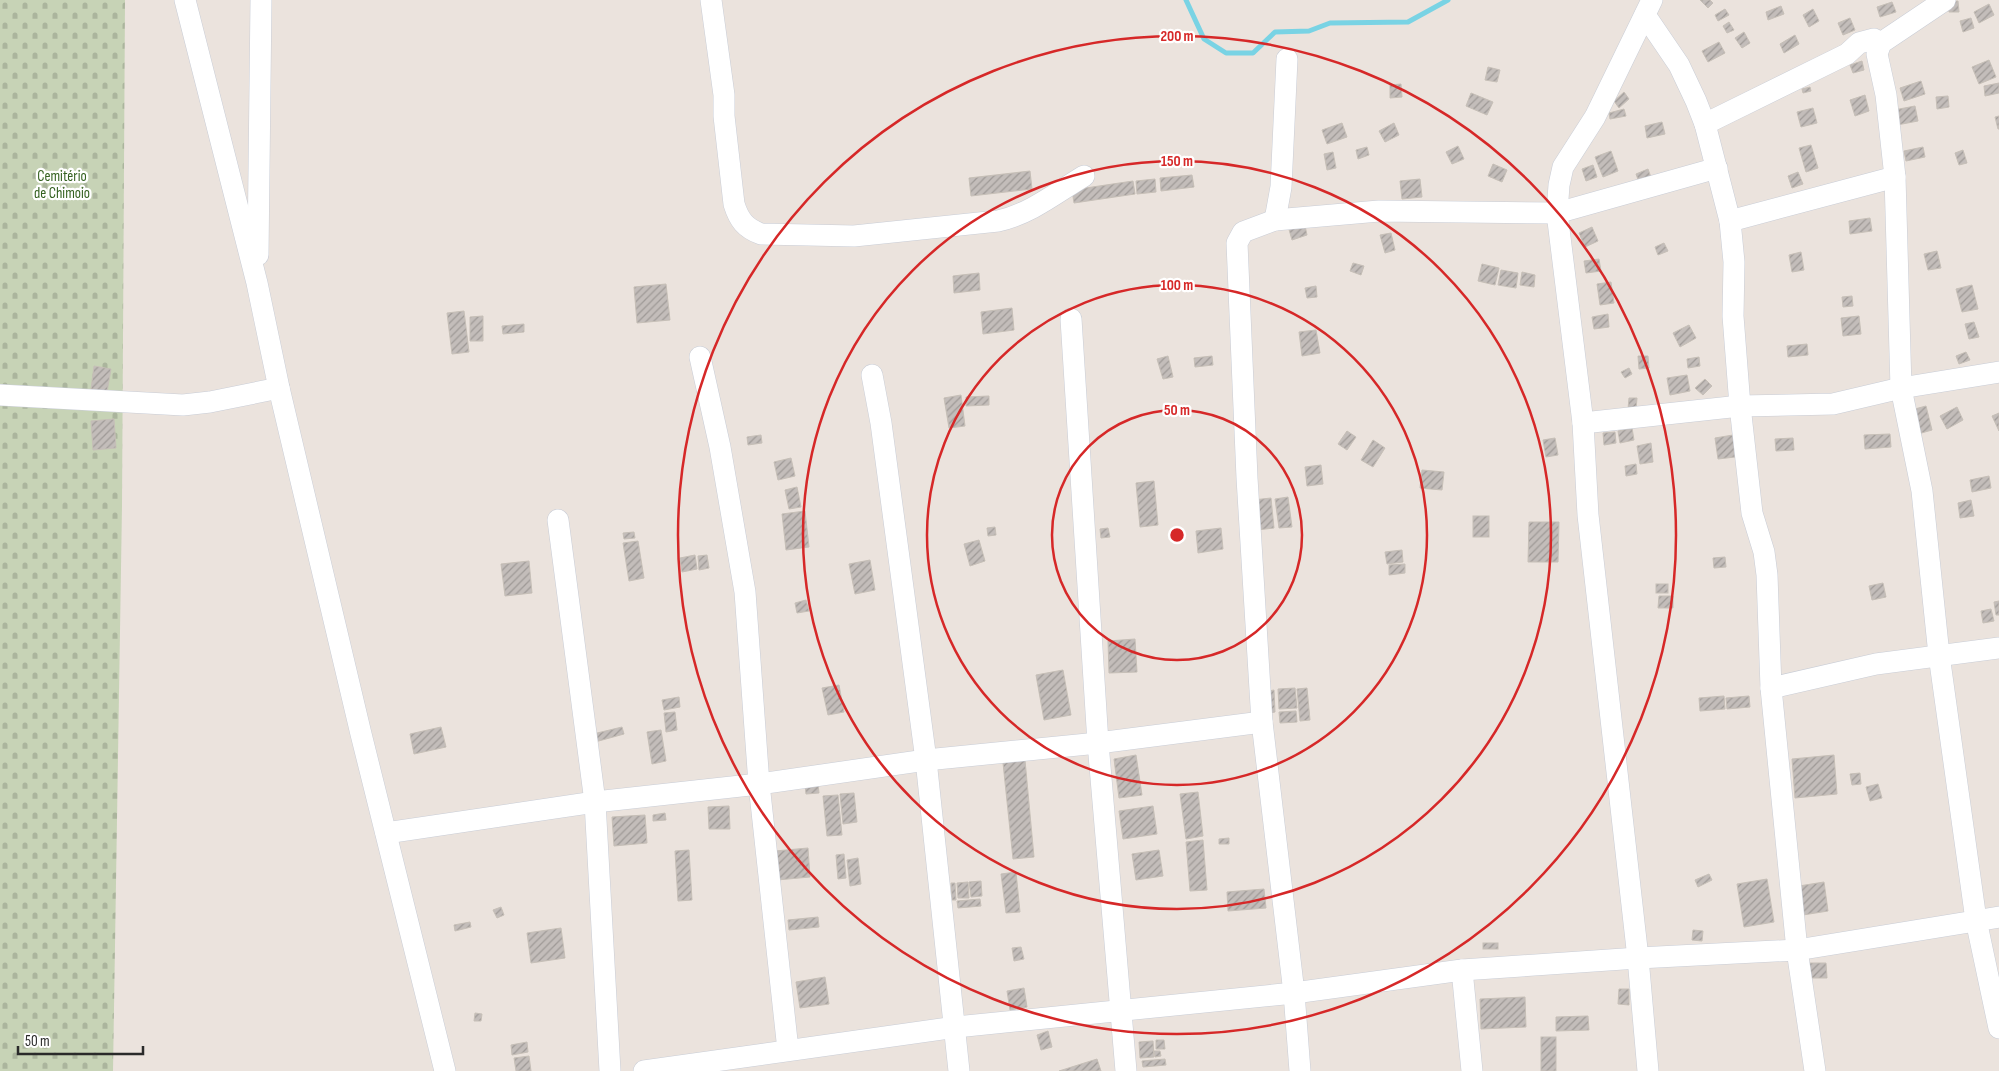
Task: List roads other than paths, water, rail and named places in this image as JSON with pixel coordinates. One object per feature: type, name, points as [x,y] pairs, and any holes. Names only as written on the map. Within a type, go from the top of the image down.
[{"type":"street","points":[[185,0],[257,283],[279,388],[445,1071]]},
{"type":"street","points":[[257,283],[261,0]]},
{"type":"street","points":[[711,0],[724,95],[724,116],[734,204],[737,215],[748,229],[761,234],[854,236],[998,221],[1016,217],[1084,176]]},
{"type":"street","points":[[1945,0],[1881,43],[1877,54],[1886,95],[1895,177],[1901,388],[1922,491],[1939,655],[1976,920],[1999,1028]]},
{"type":"street","points":[[1648,8],[1679,65],[1705,124],[1730,221],[1734,262],[1733,316],[1740,406],[1752,513],[1764,552],[1767,575],[1771,688],[1797,950],[1815,1071]]},
{"type":"street","points":[[1648,8],[1595,117],[1563,167],[1559,185],[1557,213],[1583,423],[1588,515],[1638,958],[1648,1071]]},
{"type":"street","points":[[1705,124],[1847,54],[1859,43],[1874,38],[1881,43]]},
{"type":"street","points":[[1274,220],[1281,187],[1287,59]]},
{"type":"street","points":[[1300,1071],[1294,993],[1262,722],[1247,478],[1237,243],[1243,232],[1274,220],[1380,211],[1557,213],[1717,168]]},
{"type":"street","points":[[1730,221],[1895,177]]},
{"type":"street","points":[[1071,319],[1098,743],[1126,1071]]},
{"type":"street","points":[[700,357],[720,447],[745,592],[759,784],[788,1050]]},
{"type":"street","points":[[1583,423],[1740,406],[1833,404],[1901,388],[1999,372]]},
{"type":"street","points":[[872,375],[881,423],[926,760],[956,1027],[959,1071]]},
{"type":"street","points":[[0,395],[183,405],[279,388]]},
{"type":"street","points":[[558,520],[594,802],[610,1071]]},
{"type":"street","points":[[1771,688],[1876,664],[1999,648]]},
{"type":"street","points":[[386,832],[594,802],[759,784],[926,760],[1098,743],[1262,722]]},
{"type":"street","points":[[644,1071],[956,1027],[1294,993],[1462,970],[1797,950],[1999,917]]},
{"type":"street","points":[[1462,970],[1472,1071]]},
{"type":"waterway","points":[[1186,0],[1204,39],[1226,53],[1253,53],[1275,32],[1309,31],[1330,23],[1408,22],[1448,0]]},
{"type":"park label","name":"Cemitério de Chimoio","points":[[62,184]]}]
